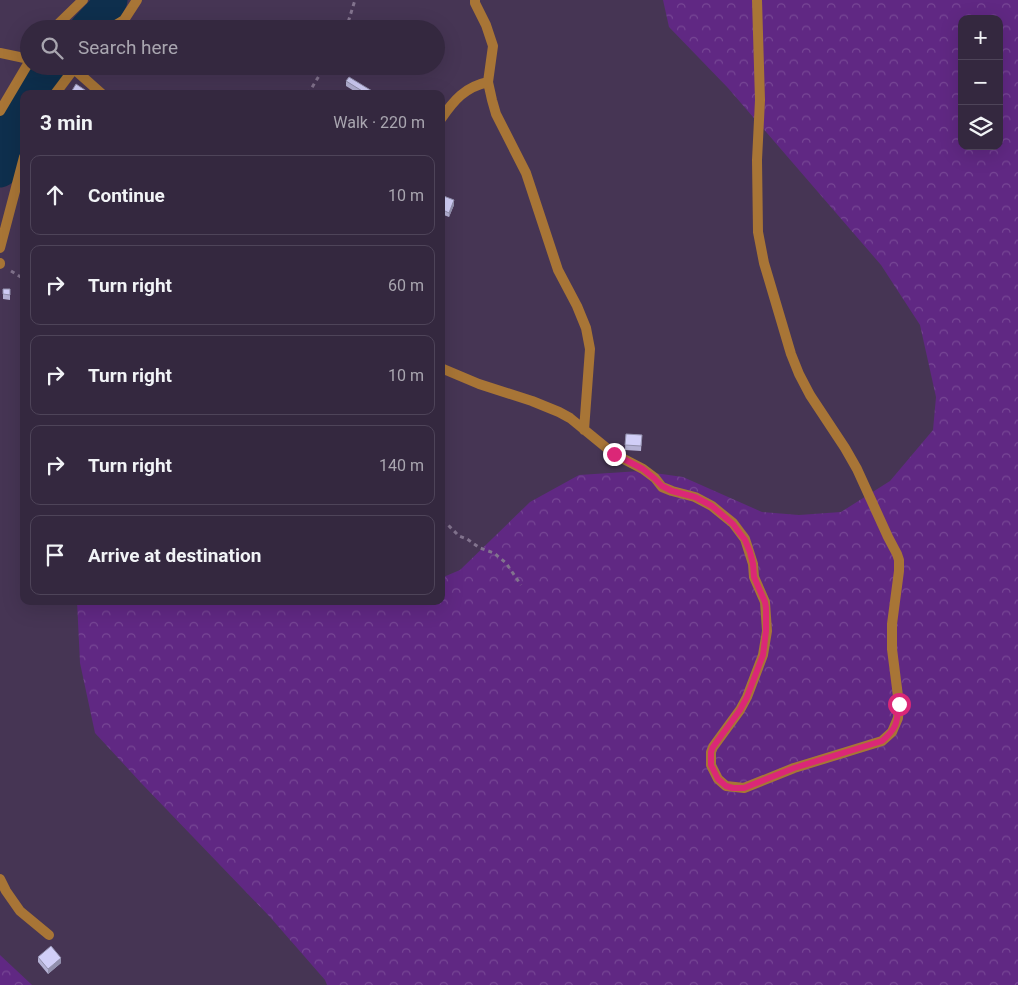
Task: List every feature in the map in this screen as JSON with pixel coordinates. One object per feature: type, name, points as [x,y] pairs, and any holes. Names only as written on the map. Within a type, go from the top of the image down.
[{"type":"street","points":[[62,20],[83,0]]},
{"type":"street","points":[[124,20],[137,0]]},
{"type":"street","points":[[475,0],[493,46],[488,82],[496,114],[526,172],[558,270],[586,328],[590,349],[584,430]]},
{"type":"street","points":[[445,370],[479,384],[532,401],[570,418],[614,454],[643,469],[662,486],[672,491],[695,497],[712,506],[733,524],[745,540],[753,564],[754,577],[765,602],[766,631],[763,655],[747,697],[711,752],[711,765],[718,779],[726,786],[744,788],[794,768],[882,741],[892,732],[898,718],[899,704],[892,648],[892,624],[899,571],[897,554],[857,469],[810,395],[794,361],[764,263],[759,240],[757,160],[760,100],[757,0]]},
{"type":"street","points":[[0,53],[20,59]]},
{"type":"street","points":[[0,110],[21,75]]},
{"type":"street","points":[[57,90],[64,75]]},
{"type":"street","points":[[78,75],[97,90]]},
{"type":"street","points":[[445,114],[455,100],[464,92],[488,82]]},
{"type":"street","points":[[0,248],[20,172]]},
{"type":"street","points":[[0,879],[20,911],[49,935]]},
{"type":"path","points":[[349,20],[355,0]]},
{"type":"path","points":[[310,90],[319,75]]},
{"type":"path","points":[[445,524],[459,536],[467,538],[480,548],[494,553],[506,563],[521,585]]},
{"type":"green space","points":[[663,0],[1018,0],[1018,985],[327,985],[325,980],[270,917],[95,733],[80,663],[77,605],[445,605],[445,576],[460,570],[530,502],[579,475],[640,471],[683,477],[762,512],[799,515],[841,512],[890,481],[933,430],[936,397],[920,325],[881,265],[728,88],[669,27]]},
{"type":"green space","points":[[0,955],[31,984],[32,985],[0,985]]},
{"type":"building","points":[[349,77],[370,90],[361,90],[346,81]]},
{"type":"building","points":[[76,84],[85,90],[72,90]]},
{"type":"building","points":[[445,197],[454,200],[449,213],[445,211]]},
{"type":"building","points":[[3,289],[10,289],[10,295],[3,294]]},
{"type":"building","points":[[626,434],[642,435],[641,446],[625,445]]},
{"type":"building","points":[[51,946],[61,958],[48,969],[38,957]]},
{"type":"waterway","points":[[96,20],[105,10],[110,0]]},
{"type":"waterway","points":[[34,90],[43,75]]},
{"type":"waterway","points":[[0,170],[11,123],[20,111]]},
{"type":"route","points":[[614,454],[643,469],[662,486],[672,491],[695,497],[712,506],[733,524],[745,540],[750,552],[754,577],[766,608],[763,655],[747,697],[711,752],[711,765],[718,779],[726,786],[744,788],[794,768],[882,741],[892,732],[898,718],[899,704]]}]
